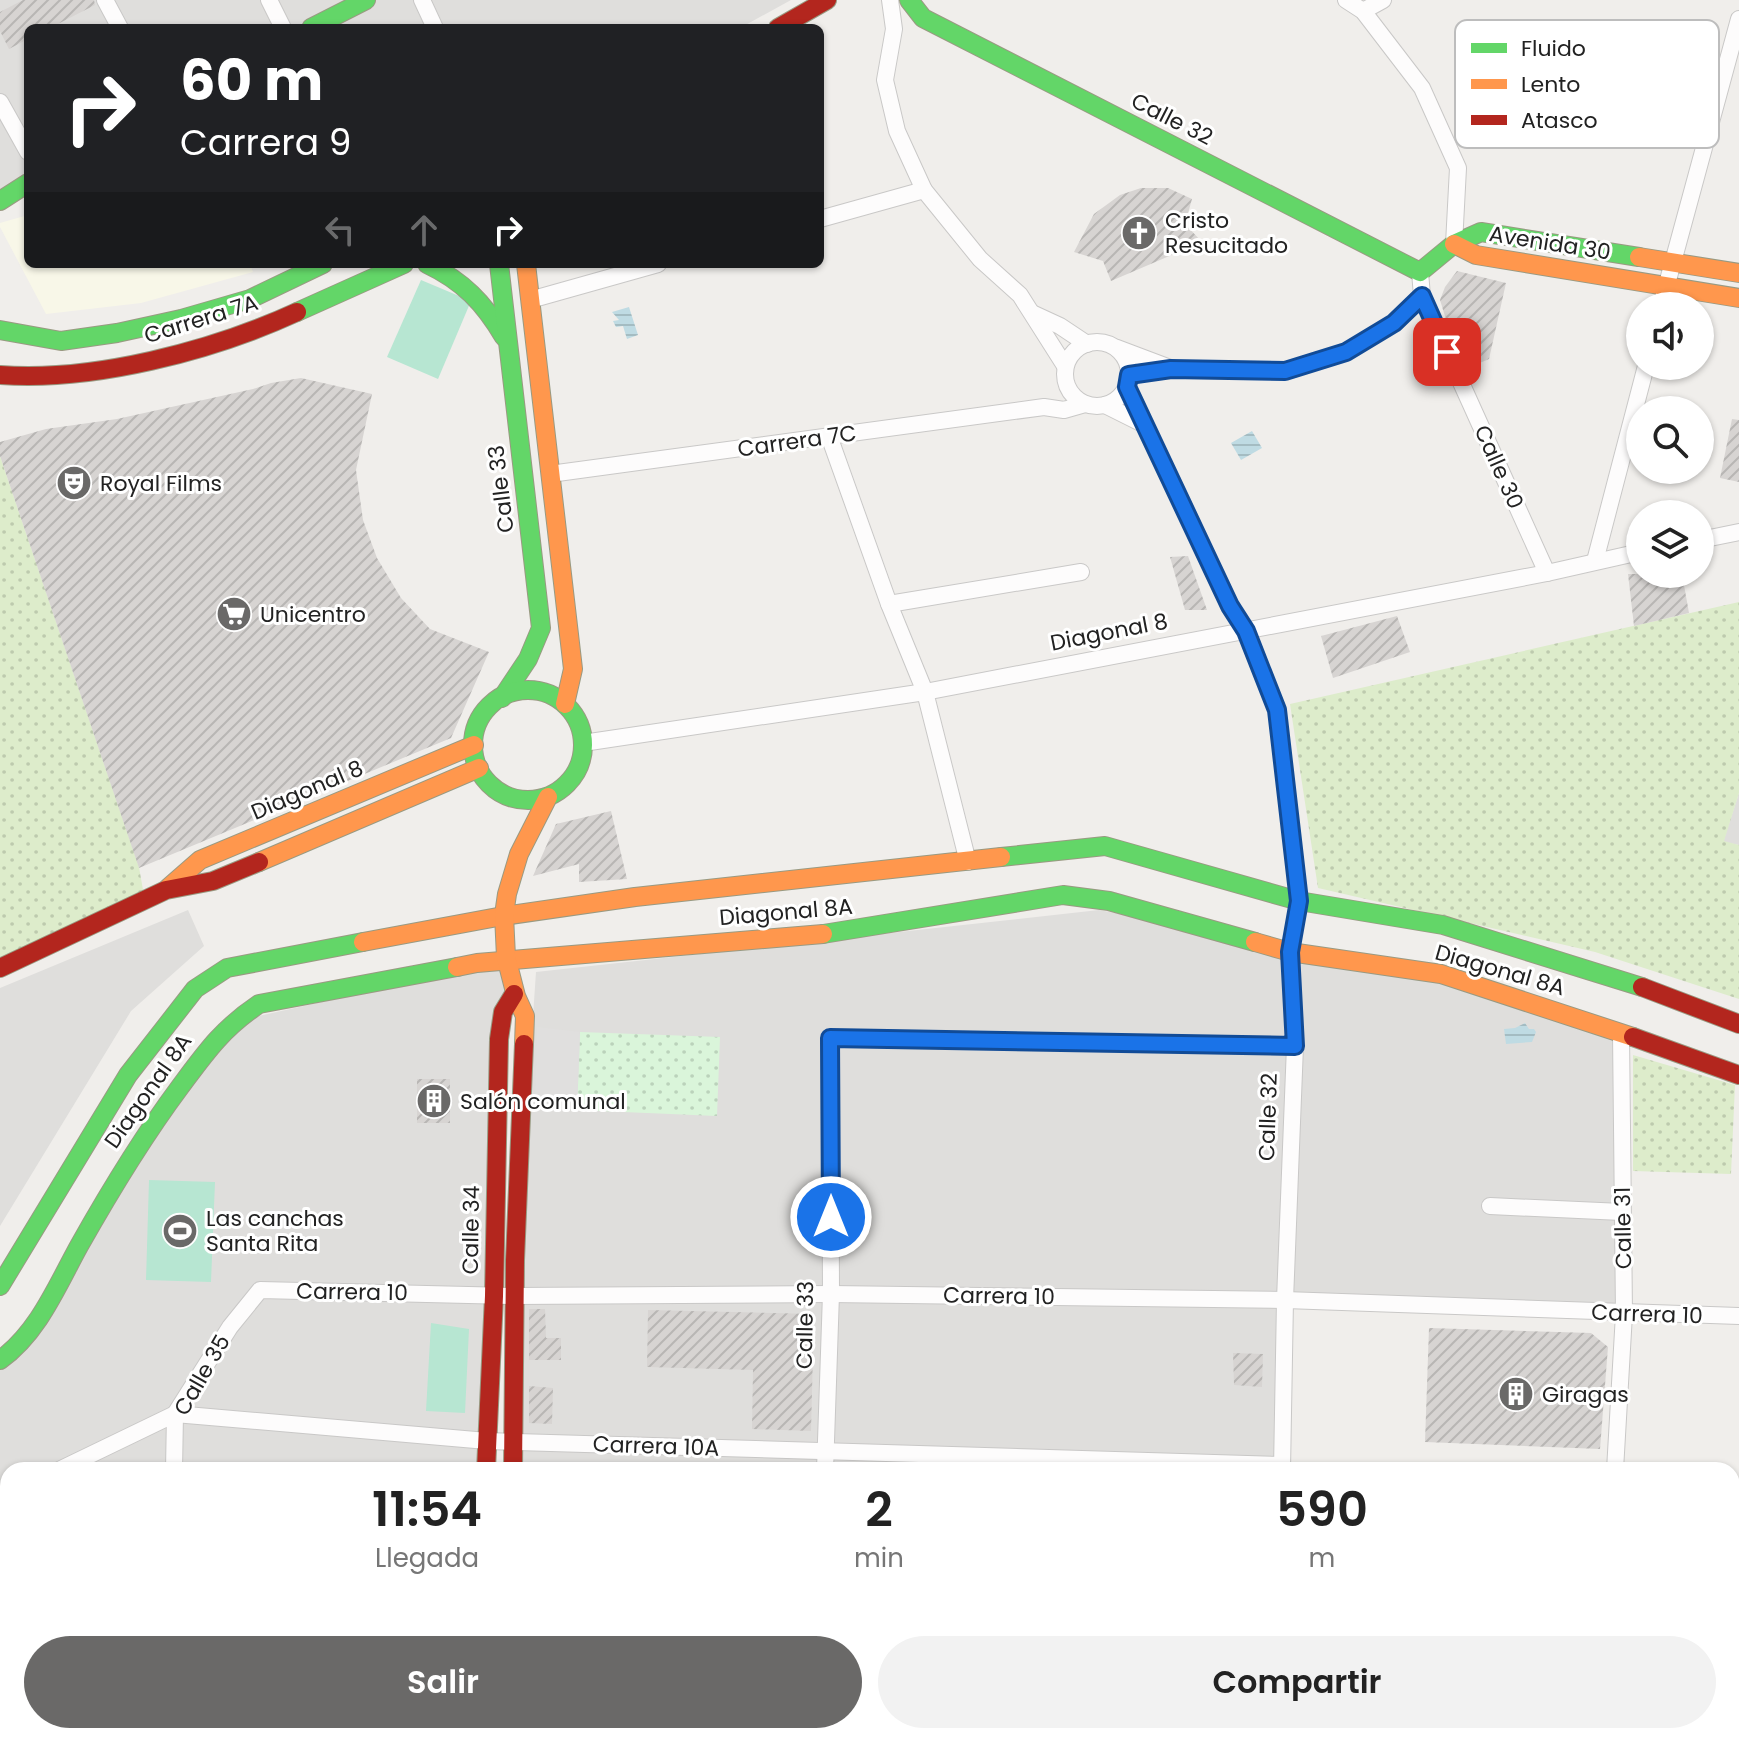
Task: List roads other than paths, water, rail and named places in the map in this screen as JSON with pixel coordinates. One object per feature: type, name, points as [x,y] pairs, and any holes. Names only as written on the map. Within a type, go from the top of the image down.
[{"type":"street","points":[[105,0],[118,24]]},
{"type":"street","points":[[269,0],[281,24]]},
{"type":"street","points":[[319,24],[366,0]]},
{"type":"street","points":[[422,0],[433,24]]},
{"type":"street","points":[[785,24],[827,0]]},
{"type":"street","points":[[890,0],[894,29],[885,80],[897,131],[924,190],[980,259],[1020,295],[1065,366],[1071,393],[1085,404],[1105,405],[1145,425]]},
{"type":"street","name":"Calle 32","points":[[909,0],[923,18],[1420,272]]},
{"type":"street","points":[[1346,0],[1363,11],[1422,88],[1458,168],[1454,244],[1420,272]]},
{"type":"street","points":[[1363,11],[1383,0]]},
{"type":"street","points":[[1719,93],[1739,19]]},
{"type":"street","points":[[0,102],[24,145]]},
{"type":"street","points":[[1665,292],[1704,148]]},
{"type":"street","points":[[0,201],[24,186]]},
{"type":"street","points":[[824,218],[924,190]]},
{"type":"street","name":"Avenida 30","points":[[1454,244],[1481,232],[1739,273]]},
{"type":"street","name":"Avenida 30","points":[[1454,244],[1476,255],[1739,298]]},
{"type":"street","name":"Carrera 7A","points":[[0,330],[61,341],[117,333],[250,299],[315,268]]},
{"type":"street","name":"Carrera 7A","points":[[0,375],[54,375],[124,367],[251,333],[396,268]]},
{"type":"street","points":[[386,273],[404,268]]},
{"type":"street","points":[[436,268],[452,275],[476,294],[508,345]]},
{"type":"street","name":"Calle 33","points":[[499,268],[541,628],[528,659],[502,698]]},
{"type":"street","points":[[526,268],[573,669],[565,704]]},
{"type":"street","points":[[530,300],[644,268]]},
{"type":"street","name":"Calle 30","points":[[1420,272],[1422,296],[1547,573]]},
{"type":"street","points":[[1105,405],[1121,396],[1128,381],[1171,369],[1285,371],[1346,352],[1394,323],[1422,296]]},
{"type":"street","points":[[1033,314],[1060,326],[1087,344]]},
{"type":"street","points":[[1065,366],[1077,349],[1095,342],[1171,369]]},
{"type":"street","points":[[1113,347],[1122,354],[1128,381],[1145,425],[1230,606],[1246,631]]},
{"type":"street","points":[[1595,561],[1642,380]]},
{"type":"street","points":[[1044,407],[1067,385]]},
{"type":"street","name":"Carrera 7C","points":[[550,474],[1044,407],[1064,410],[1085,404]]},
{"type":"street","points":[[829,436],[889,604],[925,692],[968,862]]},
{"type":"street","points":[[1714,537],[1739,532]]},
{"type":"street","name":"Diagonal 8","points":[[583,743],[925,692],[1547,573],[1626,555]]},
{"type":"street","points":[[889,604],[1081,572]]},
{"type":"street","name":"Calle 32","points":[[1246,631],[1277,710],[1299,901],[1290,952],[1295,1046],[1282,1462]]},
{"type":"street","points":[[523,691],[539,691],[565,704],[577,719],[583,743],[582,760],[575,775],[563,788],[548,797],[525,800],[499,791],[487,781],[479,768],[474,745],[476,729],[483,715],[502,698],[523,691]]},
{"type":"street","name":"Diagonal 8","points":[[166,890],[200,860],[474,745]]},
{"type":"street","name":"Diagonal 8","points":[[0,968],[166,890],[213,881],[479,768]]},
{"type":"street","name":"Calle 34","points":[[486,1462],[494,1296],[499,1039],[503,1012],[514,994],[515,986],[507,961],[503,916],[524,838],[548,797]]},
{"type":"street","points":[[513,798],[524,838]]},
{"type":"street","name":"Diagonal 8A","points":[[0,1286],[128,1075],[195,989],[227,968],[503,916],[635,897],[1105,846],[1299,901],[1443,925],[1636,985],[1739,1024]]},
{"type":"street","name":"Diagonal 8A","points":[[0,1360],[18,1347],[43,1311],[119,1174],[151,1125],[213,1042],[232,1022],[259,1004],[477,963],[840,933],[1063,895],[1109,901],[1290,952],[1441,974],[1739,1075]]},
{"type":"street","name":"Calle 34","points":[[513,1462],[519,1099],[525,1015],[514,994]]},
{"type":"street","name":"Calle 31","points":[[1615,1462],[1624,1314],[1621,1033]]},
{"type":"street","name":"Calle 33","points":[[825,1462],[831,1294],[830,1038],[1295,1046]]},
{"type":"street","points":[[1490,1206],[1622,1212]]},
{"type":"street","name":"Carrera 10","points":[[260,1290],[494,1296],[831,1294],[1285,1300],[1739,1316]]},
{"type":"street","name":"Calle 35","points":[[174,1462],[175,1414],[230,1327],[260,1290]]},
{"type":"street","points":[[76,1462],[175,1414]]},
{"type":"street","name":"Carrera 10A","points":[[175,1414],[487,1441],[1140,1462]]},
{"type":"water","points":[[629,307],[638,335],[627,339],[623,326],[616,327],[613,321],[619,320],[612,312]]},
{"type":"water","points":[[1252,431],[1262,448],[1241,460],[1231,443]]},
{"type":"water","points":[[1525,1023],[1536,1032],[1532,1042],[1506,1044],[1504,1029]]},
{"type":"place","name":"Cristo Resucitado","points":[[1139,233]]},
{"type":"place","name":"Royal Films","points":[[74,483]]},
{"type":"place","name":"Unicentro","points":[[234,614]]},
{"type":"place","name":"Salón comunal","points":[[434,1101]]},
{"type":"place","name":"Las canchas Santa Rita","points":[[180,1231]]},
{"type":"place","name":"Giragas","points":[[1516,1394]]}]
